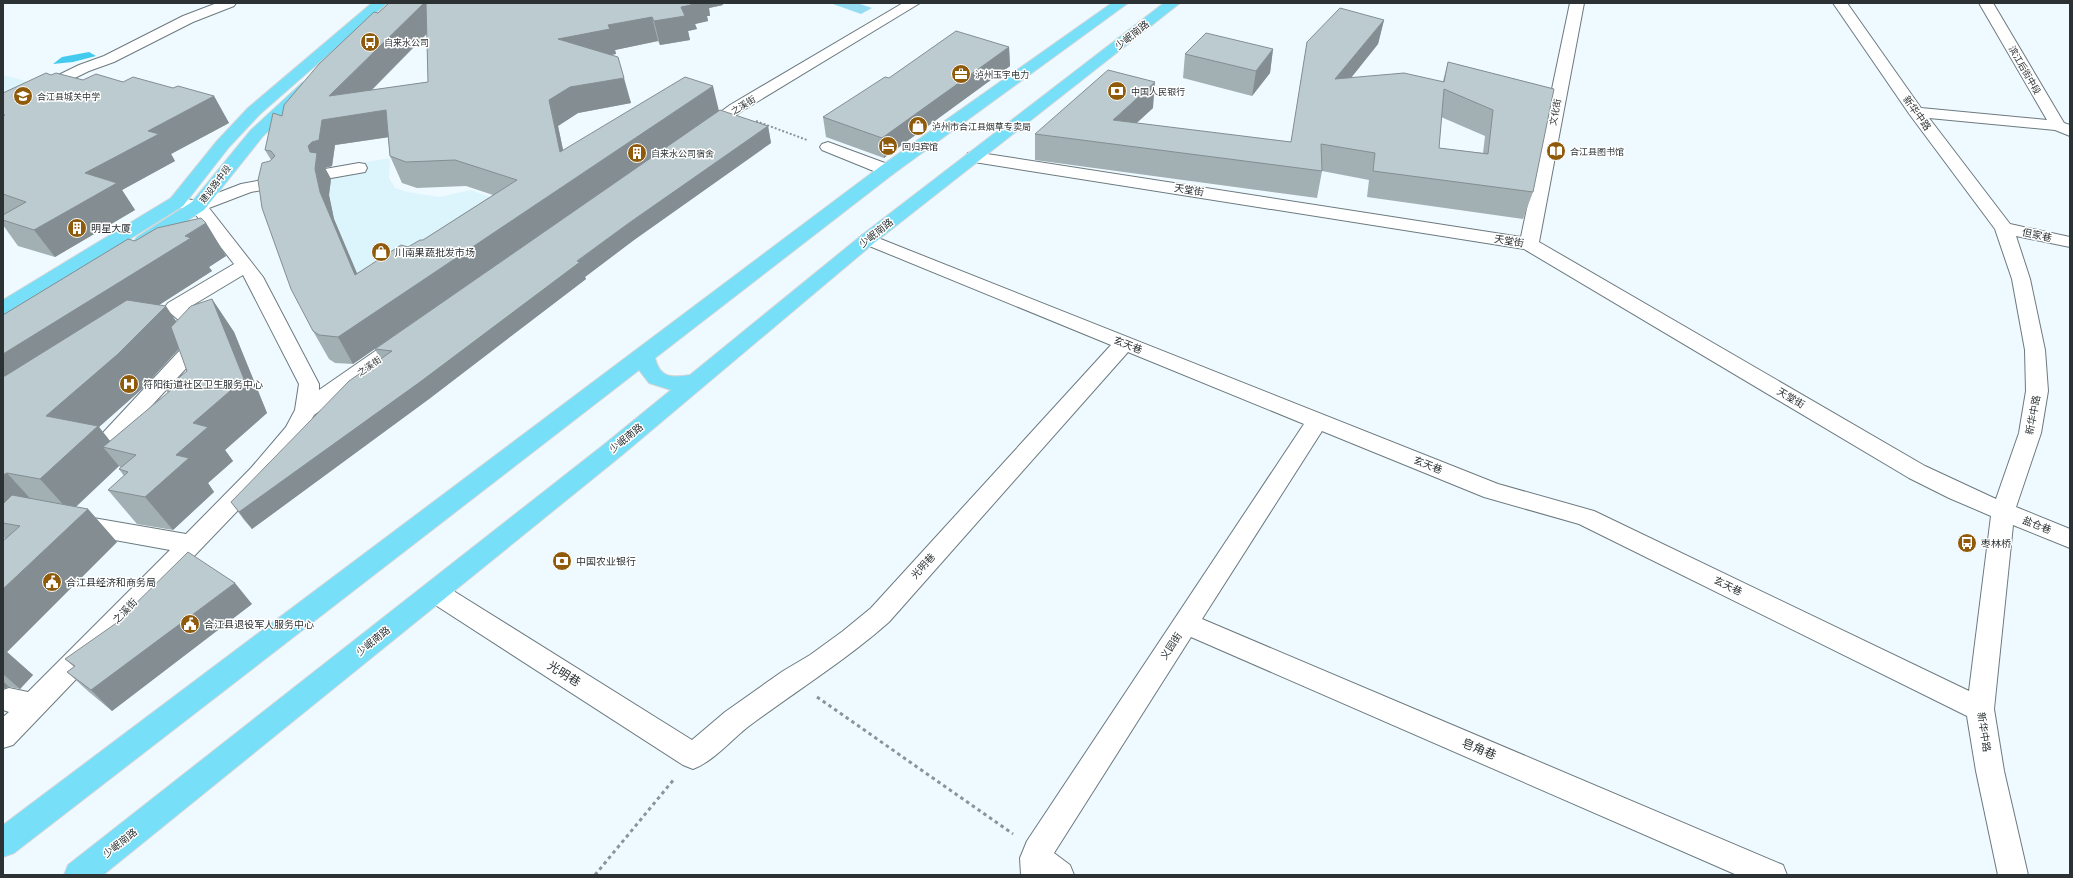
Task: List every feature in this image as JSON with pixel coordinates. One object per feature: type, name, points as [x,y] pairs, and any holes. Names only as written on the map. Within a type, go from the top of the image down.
[{"type":"main road","points":[[3,843],[887,170],[1121,3]]},
{"type":"main road","name":"少岷南路","points":[[79,875],[435,592],[696,381],[868,238],[1173,3]]},
{"type":"main road","name":"建设路中段","points":[[3,309],[177,202],[223,144],[254,111],[386,6]]},
{"type":"main road","name":"建设路中段","points":[[3,327],[198,206],[257,133],[386,6]]},
{"type":"main road","points":[[644,356],[646,367],[657,380],[669,384],[680,384],[696,381]]},
{"type":"street","points":[[3,108],[84,68],[108,59],[188,19],[229,3]]},
{"type":"street","name":"之溪街","points":[[690,140],[731,112],[913,3]]},
{"type":"street","name":"文化街","points":[[1529,244],[1577,3]]},
{"type":"street","name":"滨江后街中段","points":[[1986,3],[2064,128]]},
{"type":"street","name":"新华中路","points":[[1837,4],[1916,112],[2004,228],[2021,279],[2035,350],[2037,391],[2030,433],[2003,512],[1980,709],[1990,770],[2013,875]]},
{"type":"street","points":[[1916,112],[2064,128]]},
{"type":"street","points":[[828,147],[887,170]]},
{"type":"street","name":"天堂街","points":[[974,157],[1529,244],[1917,472],[2003,512]]},
{"type":"street","points":[[332,173],[359,168]]},
{"type":"street","points":[[177,202],[198,206],[247,188],[278,182]]},
{"type":"street","name":"之溪街","points":[[3,736],[21,702],[191,544],[280,450],[298,425],[305,411],[310,397],[308,384],[254,277],[198,206]]},
{"type":"street","name":"但家巷","points":[[2004,228],[2070,242]]},
{"type":"street","name":"玄天巷","points":[[868,238],[1492,491],[1586,517],[1980,709]]},
{"type":"street","points":[[110,437],[207,333],[168,311],[245,266]]},
{"type":"street","name":"之溪街","points":[[305,411],[415,333]]},
{"type":"street","name":"光明巷","points":[[435,592],[694,756],[735,721],[792,679],[819,663],[852,639],[880,615],[1124,343]]},
{"type":"street","name":"义园街","points":[[1036,862],[1185,624],[1317,421]]},
{"type":"street","name":"盐仓巷","points":[[2003,512],[2070,539]]},
{"type":"street","points":[[53,520],[191,544]]},
{"type":"street","name":"皂角巷","points":[[1185,624],[1772,875]]},
{"type":"street","points":[[1036,862],[1059,875]]},
{"type":"path","points":[[731,112],[828,147]]},
{"type":"path","points":[[792,679],[1036,862]]},
{"type":"path","points":[[595,875],[694,756]]},
{"type":"shaded area","points":[[830,3],[857,3],[872,8],[861,14]]},
{"type":"shaded area","points":[[89,52],[96,56],[73,62],[53,64],[62,57]]},
{"type":"shaded area","name":"合江县城关中学","points":[[3,75],[44,86],[3,122]]},
{"type":"shaded area","name":"川南果蔬批发市场","points":[[390,158],[389,178],[395,188],[407,192],[439,197],[471,190],[496,199],[362,285],[334,219],[329,195],[332,168]]},
{"type":"building","points":[[389,3],[424,3],[329,96],[428,82],[426,3],[690,3],[691,5],[681,7],[685,16],[654,21],[652,17],[608,25],[610,29],[558,39],[618,57],[624,78],[570,87],[549,100],[560,152],[685,77],[713,86],[338,337],[319,335],[313,331],[291,289],[262,208],[258,180],[262,163],[270,161],[275,156],[271,151],[265,150],[273,113],[282,116],[284,105],[319,64],[374,12],[378,13]],"holes":[[[386,110],[390,156],[406,162],[455,160],[517,180],[423,240],[420,240],[408,247],[401,245],[355,275],[320,192],[315,169],[317,153],[310,152],[308,146],[312,142],[319,140],[322,120]]]},
{"type":"building","points":[[1340,8],[1384,20],[1335,79],[1404,73],[1444,82],[1448,62],[1554,89],[1533,192],[1373,171],[1375,153],[1321,144],[1322,171],[1035,134],[1108,70],[1155,82],[1113,120],[1291,142],[1307,42]],"holes":[[[1444,89],[1493,110],[1488,154],[1439,148]]]},
{"type":"building","points":[[956,31],[1009,47],[882,138],[823,117],[885,77],[889,78]]},
{"type":"building","points":[[1206,33],[1273,49],[1256,71],[1185,54]]},
{"type":"building","points":[[46,73],[51,75],[56,73],[83,80],[96,74],[123,82],[133,77],[173,88],[178,86],[214,96],[148,131],[159,134],[85,173],[117,183],[34,230],[3,220],[3,215],[26,202],[3,194],[3,116],[5,115],[3,115],[3,93]]},
{"type":"building","points":[[720,110],[768,126],[629,223],[577,261],[580,262],[420,382],[239,512],[231,502],[349,381],[392,351],[375,349]]},
{"type":"building","points":[[201,218],[206,223],[185,236],[191,238],[3,354],[3,315],[128,239],[135,241],[157,228]]},
{"type":"building","points":[[212,299],[244,379],[193,423],[208,427],[176,455],[189,458],[145,497],[108,490],[128,472],[119,469],[136,455],[103,447],[171,390],[165,389],[187,371],[171,327],[191,306]]},
{"type":"building","points":[[127,300],[166,306],[118,354],[46,416],[98,426],[40,479],[7,473],[3,475],[3,376]]},
{"type":"building","points":[[12,495],[88,509],[3,589],[3,541],[20,526],[3,523],[3,504]]},
{"type":"building","points":[[188,552],[235,583],[91,690],[67,672],[75,666],[65,659],[115,624]]},
{"type":"place","name":"自来水公司","points":[[370,42]]},
{"type":"place","name":"泸州玉宇电力","points":[[961,74]]},
{"type":"place","name":"中国人民银行","points":[[1117,91]]},
{"type":"place","name":"合江县城关中学","points":[[23,96]]},
{"type":"place","name":"泸州市合江县烟草专卖局","points":[[918,126]]},
{"type":"place","name":"回归宾馆","points":[[888,146]]},
{"type":"place","name":"合江县图书馆","points":[[1556,151]]},
{"type":"place","name":"自来水公司宿舍","points":[[637,153]]},
{"type":"place","name":"明星大厦","points":[[77,228]]},
{"type":"place","name":"川南果蔬批发市场","points":[[381,252]]},
{"type":"place","name":"符阳街道社区卫生服务中心","points":[[129,384]]},
{"type":"place","name":"枣林桥","points":[[1967,543]]},
{"type":"place","name":"中国农业银行","points":[[562,561]]},
{"type":"place","name":"合江县经济和商务局","points":[[52,582]]},
{"type":"place","name":"合江县退役军人服务中心","points":[[190,624]]}]
